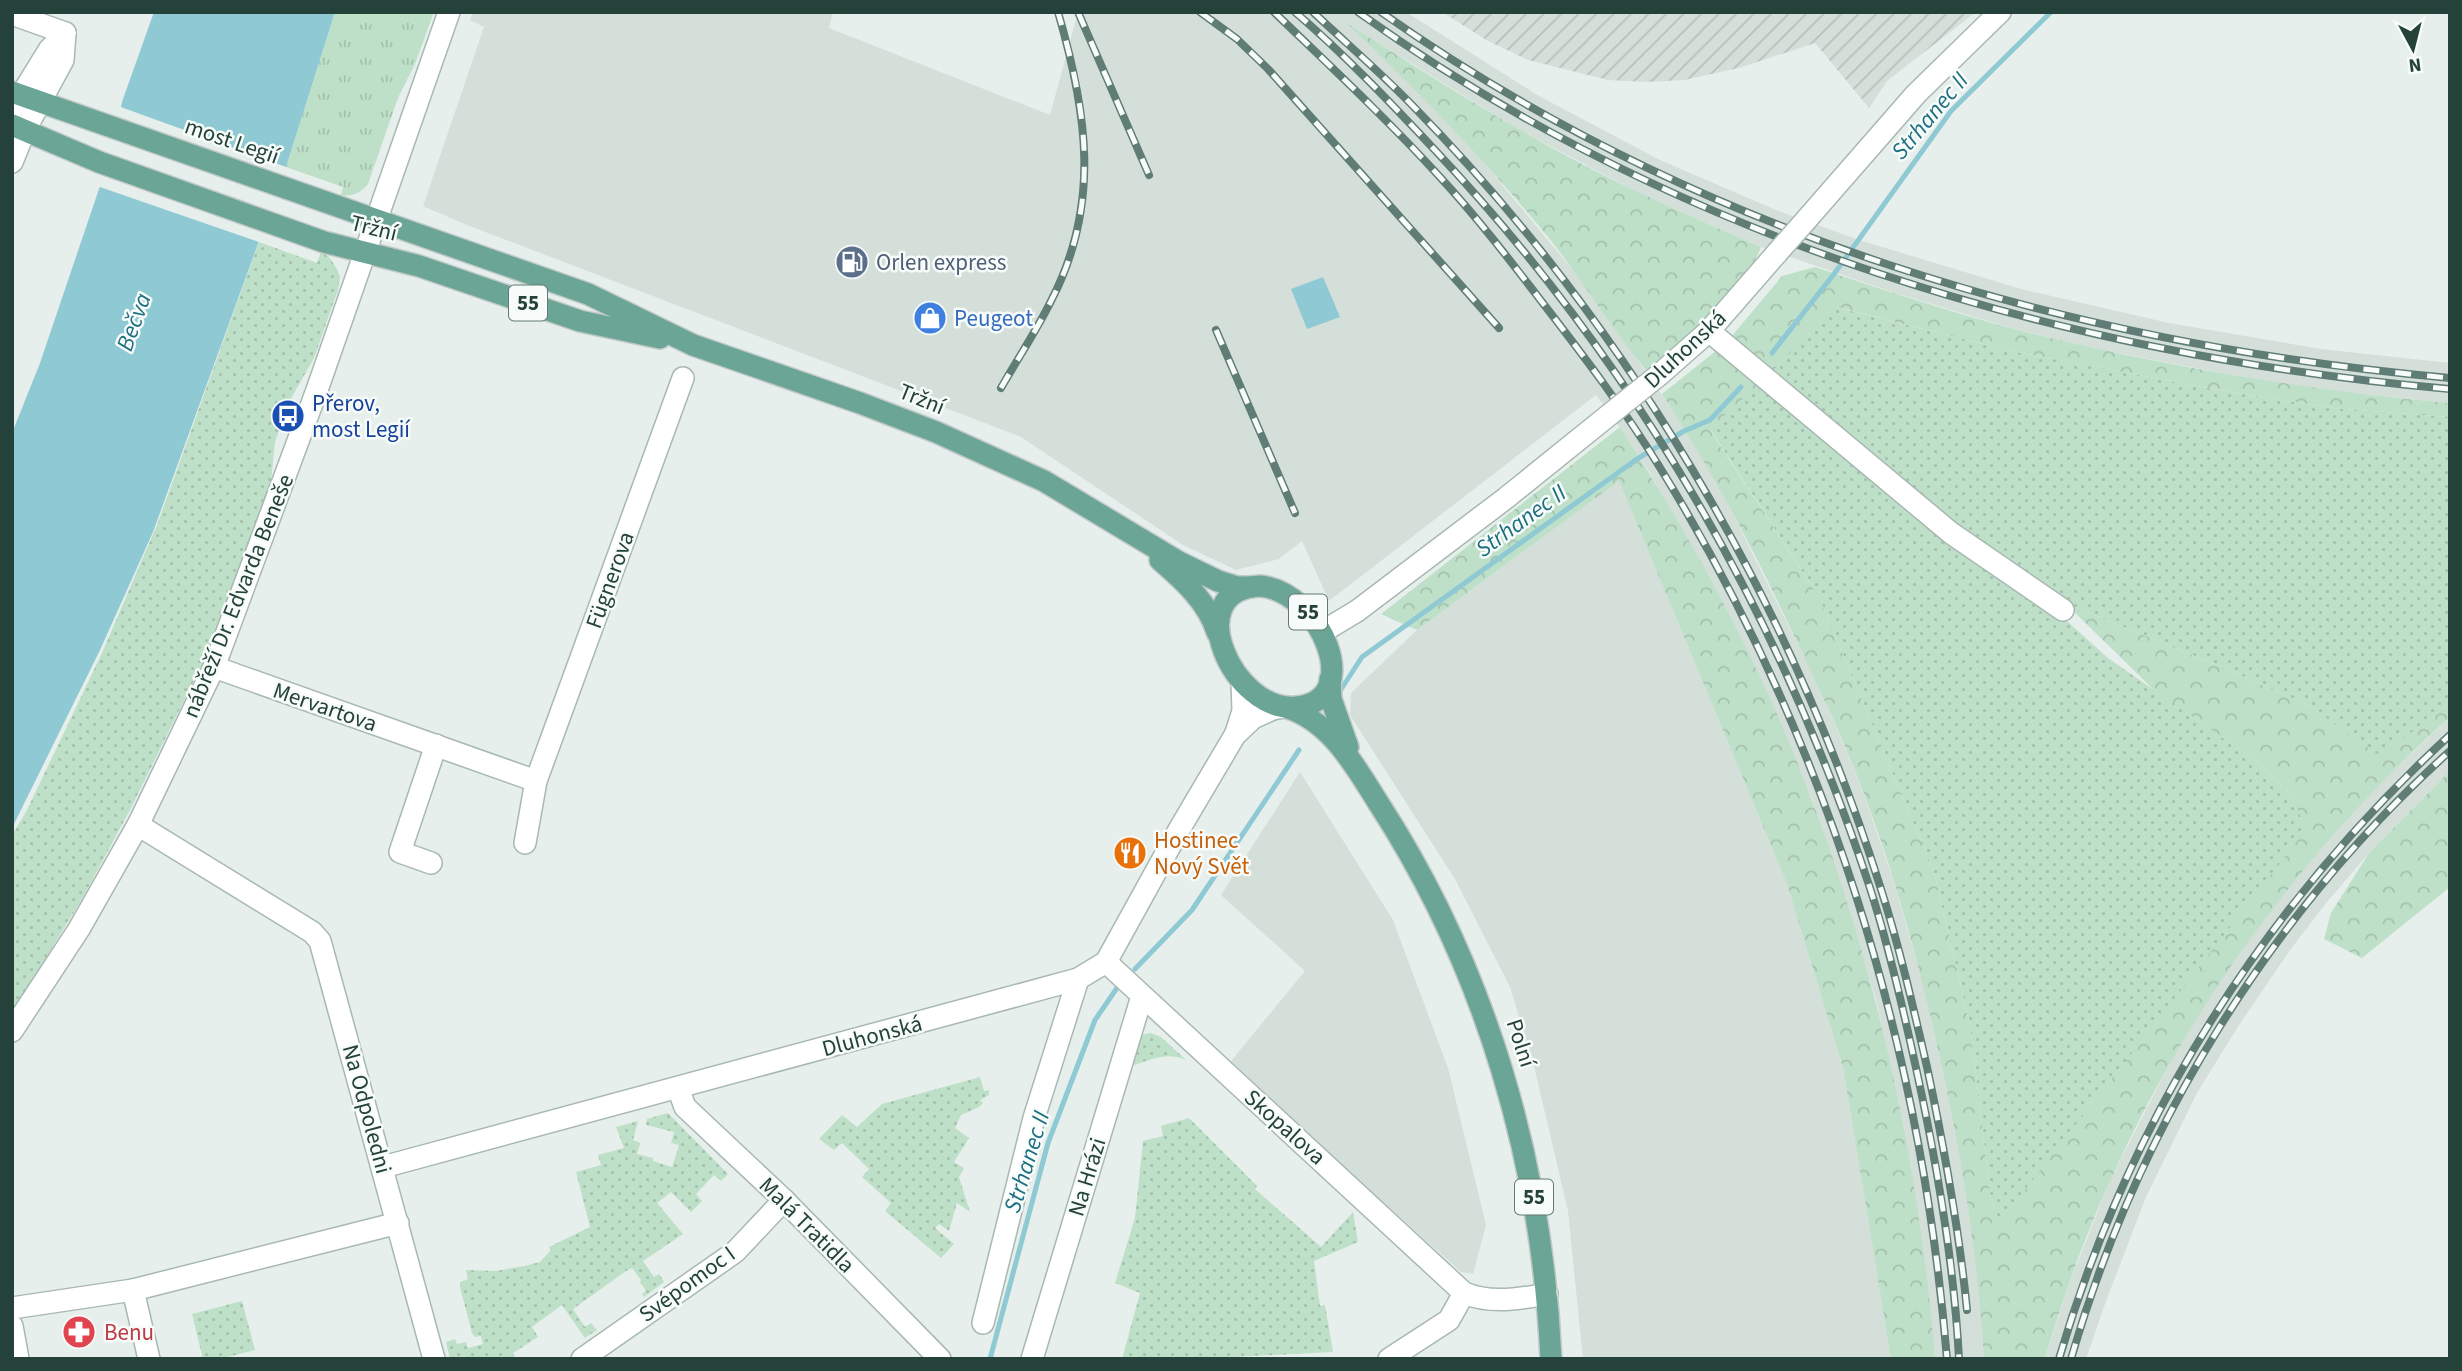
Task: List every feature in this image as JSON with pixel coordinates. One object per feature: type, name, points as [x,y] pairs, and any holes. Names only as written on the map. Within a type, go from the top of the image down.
[{"type":"main road","name":"most Legií","points":[[21,100],[110,126],[337,206]]},
{"type":"main road","name":"Tržní","points":[[18,127],[99,162],[324,242],[419,267],[580,321],[693,345]]},
{"type":"main road","name":"Tržní","points":[[337,206],[588,294],[693,345],[860,403],[999,459],[1044,481],[1218,581],[1237,587],[1251,587]]},
{"type":"main road","name":"Tržní","points":[[1121,527],[1174,572],[1200,599],[1211,615],[1218,635]]},
{"type":"main road","name":"55","points":[[1251,587],[1272,589],[1293,599],[1314,620],[1330,653],[1330,679]]},
{"type":"main road","points":[[1218,635],[1224,605],[1240,590],[1251,587]]},
{"type":"main road","name":"55","points":[[1218,635],[1227,660],[1242,682],[1267,701],[1285,707]]},
{"type":"main road","name":"Dluhonská","points":[[1285,707],[1309,704],[1318,697],[1330,679]]},
{"type":"main road","name":"Polní","points":[[1330,679],[1334,709],[1358,771]]},
{"type":"main road","name":"Polní","points":[[1285,707],[1313,721],[1334,738],[1358,771],[1400,837],[1460,952],[1514,1108],[1526,1160],[1538,1222],[1547,1294],[1551,1359]]},
{"type":"street","name":"nábřeží Dr. Edvarda Beneše","points":[[12,1031],[79,929],[138,825],[214,667],[245,590],[449,12]]},
{"type":"street","name":"Dluhonská","points":[[1322,632],[1357,611],[1506,498],[1660,375],[1709,331],[1916,94],[2000,12]]},
{"type":"street","points":[[12,14],[65,33],[63,60],[21,100],[12,162]]},
{"type":"street","points":[[1709,331],[1951,533],[2063,610]]},
{"type":"street","name":"Fügnerova","points":[[536,781],[683,378]]},
{"type":"street","name":"Mervartova","points":[[214,667],[536,781]]},
{"type":"street","name":"Dluhonská","points":[[383,1167],[1078,979],[1105,962],[1235,736],[1243,711],[1242,682]]},
{"type":"street","name":"Dluhonská","points":[[1235,736],[1253,718],[1285,707]]},
{"type":"street","points":[[431,863],[400,852],[436,745]]},
{"type":"street","points":[[525,844],[536,781]]},
{"type":"street","name":"Na Odpoledni","points":[[138,825],[312,932],[320,941],[435,1359]]},
{"type":"street","name":"Skopalova","points":[[1105,962],[1464,1293]]},
{"type":"street","points":[[983,1323],[1034,1118],[1078,979]]},
{"type":"street","name":"Na Hrázi","points":[[1032,1359],[1142,996]]},
{"type":"street","name":"Malá Tratidla","points":[[678,1088],[685,1107],[784,1200],[940,1359]]},
{"type":"street","name":"Svépomoc I","points":[[582,1359],[735,1252],[784,1200]]},
{"type":"street","points":[[12,1308],[133,1290],[398,1223]]},
{"type":"street","points":[[133,1290],[149,1359]]},
{"type":"street","points":[[1389,1359],[1449,1320],[1464,1293],[1491,1300],[1547,1294]]},
{"type":"street","points":[[12,1326],[18,1359]]},
{"type":"shaded area","points":[[473,12],[833,12],[829,28],[1050,115],[1078,12],[1406,12],[1539,96],[1660,160],[1776,210],[1859,240],[2021,289],[2169,323],[2321,349],[2450,363],[2450,403],[2316,389],[2087,347],[2011,328],[1895,293],[1761,247],[1643,195],[1519,130],[1348,24],[1421,94],[1470,146],[1586,286],[1672,409],[1713,474],[1817,683],[1859,781],[1894,882],[1925,991],[1970,1212],[1984,1359],[1935,1359],[1919,1220],[1902,1118],[1876,1000],[1812,799],[1772,704],[1727,611],[1650,473],[1596,395],[1329,601],[1302,541],[1279,559],[1236,570],[1183,545],[1021,437],[423,206],[484,27],[470,20]]},
{"type":"shaded area","points":[[1442,12],[1976,12],[1887,81],[1869,108],[1815,43],[1739,68],[1684,80],[1608,80],[1528,60],[1488,41]]},
{"type":"shaded area","points":[[1619,481],[1787,884],[1843,1068],[1891,1359],[1583,1359],[1568,1211],[1534,1066],[1510,987],[1455,879],[1350,715],[1351,693],[1417,630]]},
{"type":"shaded area","points":[[2450,717],[2450,771],[2369,853],[2327,902],[2290,950],[2197,1093],[2146,1197],[2086,1359],[2045,1359],[2068,1287],[2110,1180],[2172,1059],[2205,1004],[2296,877],[2374,789]]},
{"type":"shaded area","points":[[1300,772],[1393,920],[1448,1068],[1486,1225],[1473,1274],[1461,1272],[1231,1061],[1305,971],[1221,895]]},
{"type":"green space","points":[[335,12],[434,12],[415,64],[398,98],[368,184],[353,195],[341,195],[343,187],[286,167]]},
{"type":"green space","points":[[1344,21],[1551,148],[1670,207],[1761,247],[1754,261],[1711,314],[1647,371],[1552,242],[1503,184],[1426,101]]},
{"type":"green space","points":[[259,242],[317,263],[321,252],[329,257],[337,269],[340,277],[338,290],[314,358],[289,402],[275,442],[271,481],[234,589],[204,660],[130,810],[82,899],[12,1013],[12,835],[26,812],[102,653],[157,525]]},
{"type":"green space","points":[[1815,267],[1964,315],[2068,342],[2230,375],[2450,403],[2450,417],[2333,408],[2218,390],[2011,351],[1836,307],[1772,372],[1731,337],[1782,276]]},
{"type":"green space","points":[[1835,307],[2011,351],[2218,390],[2333,408],[2450,417],[2450,703],[2380,756],[2308,705],[2065,603],[2059,614],[2108,658],[2256,761],[2291,794],[2306,830],[1999,1223],[1991,1199],[1970,1025],[1934,872],[1819,597],[1710,429],[1772,372]]},
{"type":"green space","points":[[1717,350],[1760,384],[1710,430],[1819,597],[1934,872],[1970,1025],[1991,1199],[1999,1222],[2305,830],[2291,794],[2256,761],[2155,691],[2065,603],[2308,705],[2380,755],[2450,703],[2450,717],[2381,784],[2316,855],[2257,930],[2202,1010],[2154,1092],[2111,1178],[2075,1267],[2045,1359],[1984,1359],[1973,1242],[1954,1127],[1922,982],[1883,847],[1842,741],[1773,592],[1713,477],[1662,394]]},
{"type":"green space","points":[[1620,427],[1682,528],[1739,633],[1773,705],[1834,862],[1860,943],[1900,1108],[1927,1275],[1935,1359],[1891,1359],[1843,1068],[1787,884],[1619,481],[1417,630],[1381,614]]},
{"type":"green space","points":[[2450,771],[2450,887],[2362,958],[2324,939],[2331,913],[2369,853]]},
{"type":"green space","points":[[1151,1033],[1161,1037],[1186,1060],[1166,1056],[1131,1066],[1140,1035]]},
{"type":"green space","points":[[980,1077],[984,1091],[989,1090],[989,1095],[980,1100],[983,1103],[979,1107],[961,1115],[955,1128],[969,1138],[954,1162],[964,1168],[959,1177],[970,1212],[957,1203],[949,1231],[939,1224],[935,1228],[954,1244],[941,1258],[885,1211],[891,1203],[862,1177],[869,1169],[842,1143],[834,1150],[819,1139],[842,1115],[857,1127],[882,1104]]},
{"type":"green space","points":[[668,1113],[728,1174],[721,1181],[714,1175],[696,1194],[702,1201],[691,1212],[671,1192],[657,1203],[683,1234],[643,1261],[654,1277],[659,1274],[664,1282],[644,1297],[642,1294],[646,1291],[641,1280],[632,1268],[626,1271],[573,1309],[585,1327],[591,1323],[597,1330],[585,1338],[562,1305],[532,1327],[538,1337],[513,1353],[516,1359],[450,1359],[446,1342],[455,1339],[457,1344],[466,1342],[468,1348],[483,1344],[481,1336],[475,1337],[472,1333],[460,1287],[460,1282],[468,1279],[466,1270],[496,1271],[540,1262],[551,1250],[549,1247],[590,1227],[576,1172],[601,1165],[598,1155],[624,1148],[616,1127],[638,1121],[633,1140],[640,1143],[637,1154],[672,1167],[679,1145],[671,1143],[674,1132],[646,1125],[647,1119]]},
{"type":"green space","points":[[1189,1118],[1257,1186],[1255,1189],[1321,1247],[1353,1212],[1358,1242],[1314,1261],[1320,1306],[1325,1305],[1333,1352],[1195,1359],[1122,1359],[1140,1293],[1115,1283],[1135,1218],[1143,1141],[1163,1136],[1161,1126]]},
{"type":"green space","points":[[242,1301],[255,1350],[220,1359],[203,1359],[192,1314]]},
{"type":"water","name":"Bečva","points":[[154,12],[335,12],[286,167],[153,532],[100,650],[12,828],[12,433],[40,363],[100,186],[123,99]]},
{"type":"water","points":[[1323,277],[1340,317],[1307,329],[1291,289]]},
{"type":"pier","points":[[118,106],[289,168],[262,243],[97,186]]},
{"type":"waterway","name":"Strhanec II","points":[[1772,353],[1834,274],[1951,111],[2051,12]]},
{"type":"waterway","name":"Strhanec II","points":[[1338,694],[1362,657],[1637,459],[1684,431],[1710,420],[1741,387]]},
{"type":"waterway","name":"Strhanec II","points":[[1135,969],[1192,910],[1299,750]]},
{"type":"waterway","name":"Strhanec II","points":[[990,1359],[1048,1143],[1095,1020],[1119,985]]},
{"type":"railway","points":[[1001,388],[1052,299],[1068,263],[1078,228],[1083,192],[1082,121],[1058,12]]},
{"type":"railway","points":[[1078,12],[1149,175]]},
{"type":"railway","points":[[1200,12],[1237,39],[1268,69],[1499,328]]},
{"type":"railway","points":[[1274,12],[1358,93],[1453,191],[1603,382],[1659,466],[1718,569],[1771,675],[1817,784],[1856,895],[1888,1009],[1915,1124],[1934,1241],[1947,1359]]},
{"type":"railway","points":[[1295,12],[1349,61],[1433,148],[1505,229],[1573,314],[1635,402],[1692,494],[1744,588],[1791,685],[1833,785],[1883,933],[1911,1045],[1938,1176],[1949,1249],[1959,1359]]},
{"type":"railway","points":[[1313,12],[1411,104],[1489,188],[1562,277],[1629,371],[1691,468],[1748,568],[1798,672],[1842,778],[1887,908],[1911,998],[1939,1127],[1967,1310]]},
{"type":"railway","points":[[1358,12],[1481,92],[1609,162],[1741,223],[1878,273],[2018,315],[2161,348],[2305,372],[2450,389]]},
{"type":"railway","points":[[1381,12],[1502,90],[1627,158],[1757,216],[1891,266],[2027,306],[2167,338],[2308,362],[2450,378]]},
{"type":"railway","points":[[1216,330],[1295,513]]},
{"type":"railway","points":[[2059,1359],[2089,1270],[2124,1183],[2165,1100],[2211,1020],[2263,944],[2320,871],[2383,801],[2450,735]]},
{"type":"railway","points":[[2071,1359],[2099,1273],[2133,1189],[2173,1108],[2218,1029],[2269,953],[2325,881],[2385,814],[2450,751]]},
{"type":"place","name":"Orlen express","points":[[852,262]]},
{"type":"place","name":"Peugeot","points":[[930,318]]},
{"type":"place","name":"Přerov, most Legií","points":[[288,416]]},
{"type":"place","name":"Hostinec Nový Svět","points":[[1130,853]]},
{"type":"place","name":"Benu","points":[[79,1332]]}]
